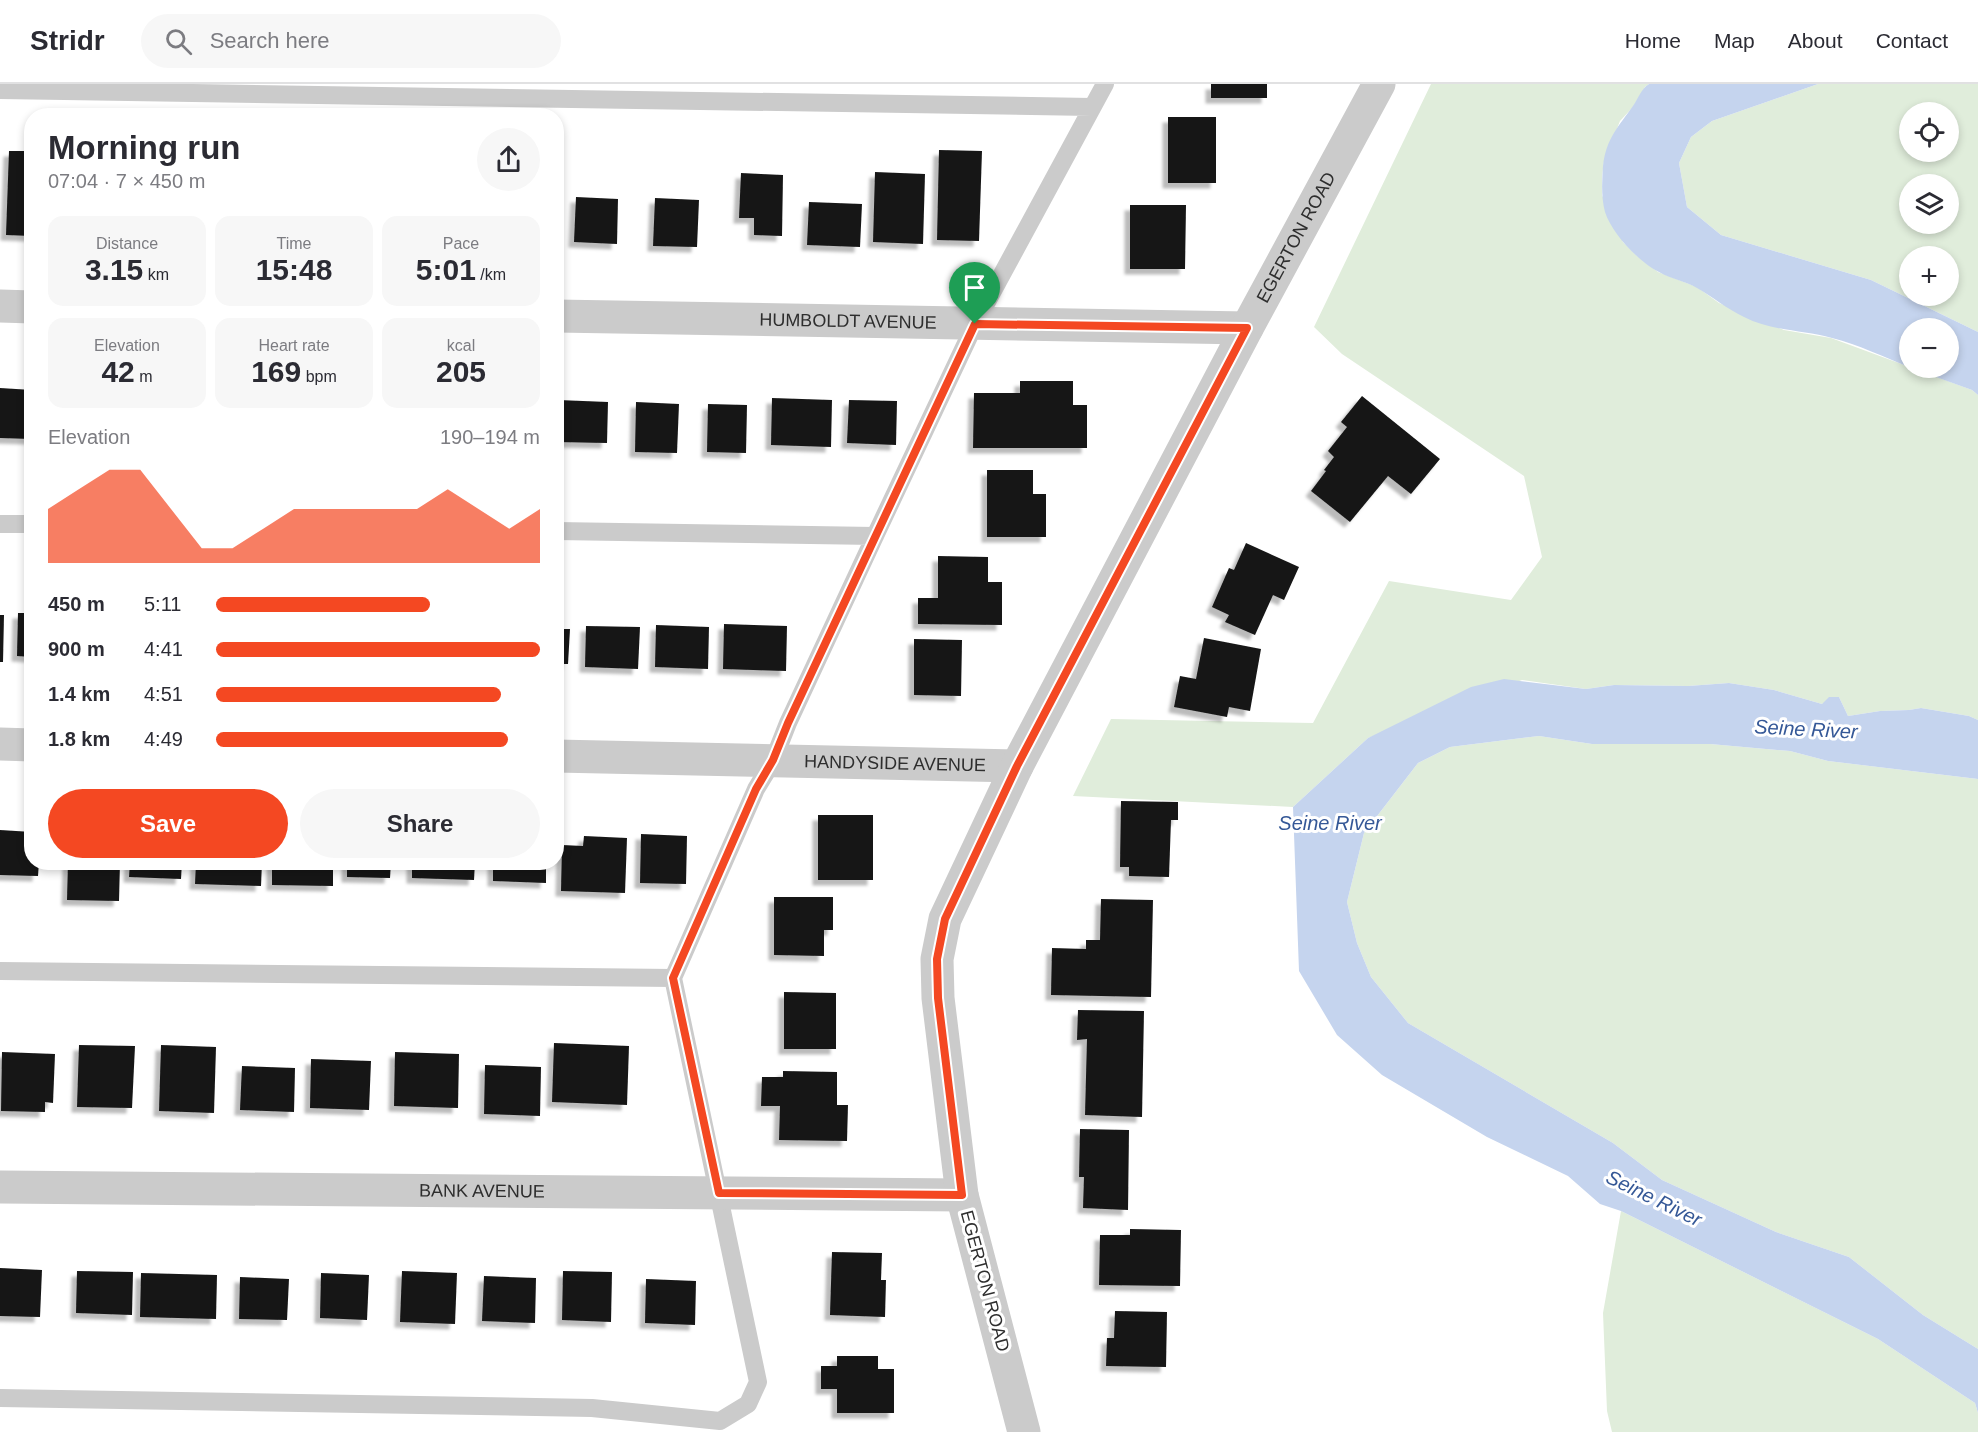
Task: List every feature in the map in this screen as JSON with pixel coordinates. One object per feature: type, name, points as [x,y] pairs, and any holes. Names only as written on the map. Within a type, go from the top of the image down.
[{"type":"street","name":"EGERTON ROAD","points":[[1024,1432],[962,1195],[938,998],[937,959],[945,919],[1017,766],[1247,328],[1379,84]]},
{"type":"street","points":[[0,306],[24,307]]},
{"type":"street","name":"HUMBOLDT AVENUE","points":[[564,316],[1247,328]]},
{"type":"street","points":[[0,744],[24,745]]},
{"type":"street","name":"HANDYSIDE AVENUE","points":[[564,756],[1017,766]]},
{"type":"street","name":"BANK AVENUE","points":[[0,1187],[962,1195]]},
{"type":"lane","points":[[0,1398],[592,1408],[720,1421],[748,1404],[758,1382],[673,978],[756,789],[773,760],[788,723],[975,324],[1105,84]]},
{"type":"lane","points":[[0,90],[1092,107]]},
{"type":"lane","points":[[0,524],[24,524]]},
{"type":"lane","points":[[564,531],[875,536]]},
{"type":"lane","points":[[0,971],[673,978]]},
{"type":"green space","points":[[1431,84],[1649,84],[1620,121],[1604,161],[1602,177],[1602,195],[1623,242],[1636,255],[1658,272],[1697,287],[1719,303],[1784,330],[1831,338],[1899,363],[1899,378],[1939,378],[1972,390],[1978,395],[1978,720],[1969,716],[1921,708],[1848,716],[1839,697],[1822,704],[1774,690],[1729,683],[1688,686],[1614,685],[1586,689],[1522,680],[1368,738],[1293,807],[1073,796],[1111,719],[1313,723],[1389,581],[1511,600],[1542,557],[1524,476],[1342,354],[1314,327]]},
{"type":"green space","points":[[1818,84],[1978,84],[1978,332],[1959,323],[1959,318],[1949,318],[1924,306],[1959,306],[1959,246],[1899,246],[1899,294],[1871,280],[1721,235],[1687,207],[1679,163],[1691,137],[1712,121]]},
{"type":"green space","points":[[1539,736],[1592,744],[1710,744],[1790,751],[1828,761],[1978,779],[1978,1349],[1923,1315],[1849,1257],[1776,1232],[1662,1180],[1613,1143],[1408,1023],[1371,977],[1357,943],[1347,902],[1364,833],[1418,763],[1450,747]]},
{"type":"green space","points":[[1621,1211],[1878,1339],[1975,1403],[1978,1413],[1978,1432],[1612,1432],[1607,1411],[1603,1313]]},
{"type":"water","points":[[1649,84],[1818,84],[1712,121],[1691,137],[1679,163],[1687,207],[1721,235],[1871,280],[1899,294],[1899,306],[1924,306],[1949,318],[1899,318],[1899,363],[1821,335],[1754,322],[1692,286],[1651,267],[1620,238],[1605,212],[1602,195],[1603,166],[1607,148]]},
{"type":"water","points":[[1959,323],[1978,332],[1978,395],[1972,390],[1939,378],[1959,378]]},
{"type":"water","name":"Seine River","points":[[1504,679],[1586,689],[1614,685],[1688,686],[1729,683],[1774,690],[1822,704],[1829,697],[1839,697],[1848,716],[1921,708],[1969,716],[1978,720],[1978,779],[1828,761],[1790,751],[1710,744],[1592,744],[1539,736],[1450,747],[1418,763],[1364,833],[1347,902],[1357,943],[1371,977],[1408,1023],[1613,1143],[1662,1180],[1776,1232],[1849,1257],[1923,1315],[1978,1349],[1978,1413],[1975,1403],[1878,1339],[1621,1211],[1600,1204],[1568,1176],[1487,1137],[1382,1075],[1337,1035],[1299,971],[1293,807],[1368,738],[1471,687]]},
{"type":"building","points":[[1211,84],[1267,84],[1267,98],[1211,98]]},
{"type":"building","points":[[1168,117],[1216,117],[1216,183],[1168,183]]},
{"type":"building","points":[[939,150],[982,151],[979,241],[937,240]]},
{"type":"building","points":[[9,151],[24,151],[24,236],[6,235]]},
{"type":"building","points":[[875,172],[925,174],[923,244],[873,242]]},
{"type":"building","points":[[741,173],[783,175],[782,236],[754,235],[754,218],[739,218]]},
{"type":"building","points":[[576,197],[618,199],[617,244],[574,242]]},
{"type":"building","points":[[655,198],[699,200],[697,247],[653,246]]},
{"type":"building","points":[[809,202],[862,204],[860,247],[807,245]]},
{"type":"building","points":[[1130,205],[1186,205],[1185,269],[1130,269]]},
{"type":"building","points":[[1020,381],[1073,381],[1073,405],[1087,405],[1087,448],[973,448],[974,393],[1020,393]]},
{"type":"building","points":[[0,388],[24,390],[24,439],[0,438]]},
{"type":"building","points":[[1362,396],[1440,459],[1411,494],[1388,476],[1350,522],[1311,491],[1334,457],[1328,451],[1347,427],[1341,422]]},
{"type":"building","points":[[772,398],[832,400],[831,447],[771,445]]},
{"type":"building","points":[[564,400],[608,402],[607,443],[564,442]]},
{"type":"building","points":[[849,400],[897,401],[896,445],[847,443]]},
{"type":"building","points":[[636,402],[679,404],[677,453],[635,452]]},
{"type":"building","points":[[708,404],[747,405],[746,453],[707,452]]},
{"type":"building","points":[[987,470],[1033,470],[1033,494],[1046,494],[1046,537],[987,537]]},
{"type":"building","points":[[1246,543],[1299,567],[1284,600],[1273,595],[1255,635],[1225,622],[1229,615],[1212,607],[1229,568],[1234,570]]},
{"type":"building","points":[[938,556],[988,557],[988,582],[1002,582],[1002,625],[918,624],[918,598],[938,598]]},
{"type":"building","points":[[18,613],[24,613],[24,656],[17,656]]},
{"type":"building","points":[[0,615],[4,615],[3,662],[0,662]]},
{"type":"building","points":[[724,624],[787,626],[786,671],[723,669]]},
{"type":"building","points":[[656,625],[709,627],[708,669],[655,667]]},
{"type":"building","points":[[586,626],[640,627],[638,669],[585,667]]},
{"type":"building","points":[[564,629],[570,629],[568,664],[564,664]]},
{"type":"building","points":[[1204,638],[1261,649],[1250,711],[1229,707],[1227,717],[1174,707],[1180,676],[1196,679]]},
{"type":"building","points":[[914,639],[962,640],[961,696],[914,695]]},
{"type":"building","points":[[1121,801],[1178,802],[1178,820],[1171,820],[1169,877],[1129,876],[1129,867],[1120,867]]},
{"type":"building","points":[[818,815],[873,815],[873,880],[818,880]]},
{"type":"building","points":[[0,830],[24,832],[24,870],[38,870],[38,876],[0,875]]},
{"type":"building","points":[[641,834],[687,836],[686,884],[640,883]]},
{"type":"building","points":[[584,836],[627,838],[625,893],[561,891],[564,845],[583,846]]},
{"type":"building","points":[[68,870],[120,870],[119,901],[67,900]]},
{"type":"building","points":[[129,870],[182,870],[181,879],[129,877]]},
{"type":"building","points":[[196,870],[262,870],[261,886],[195,884]]},
{"type":"building","points":[[272,870],[333,870],[333,886],[272,885]]},
{"type":"building","points":[[347,870],[390,870],[390,878],[347,877]]},
{"type":"building","points":[[412,870],[475,870],[474,880],[412,878]]},
{"type":"building","points":[[493,870],[546,870],[546,883],[493,881]]},
{"type":"building","points":[[774,897],[833,897],[833,930],[824,930],[824,956],[774,955]]},
{"type":"building","points":[[1101,899],[1153,900],[1151,997],[1051,995],[1052,948],[1086,949],[1086,940],[1100,940]]},
{"type":"building","points":[[784,992],[836,993],[836,1049],[784,1049]]},
{"type":"building","points":[[1078,1010],[1144,1011],[1142,1117],[1085,1115],[1087,1039],[1077,1040]]},
{"type":"building","points":[[554,1043],[629,1046],[627,1105],[552,1102]]},
{"type":"building","points":[[79,1045],[135,1046],[132,1108],[77,1107]]},
{"type":"building","points":[[161,1045],[216,1047],[214,1113],[159,1111]]},
{"type":"building","points":[[2,1052],[55,1054],[53,1103],[45,1102],[45,1112],[1,1111]]},
{"type":"building","points":[[395,1052],[459,1054],[458,1108],[394,1106]]},
{"type":"building","points":[[311,1059],[371,1061],[369,1110],[310,1108]]},
{"type":"building","points":[[485,1065],[541,1067],[540,1116],[484,1114]]},
{"type":"building","points":[[242,1066],[295,1068],[294,1112],[240,1110]]},
{"type":"building","points":[[783,1071],[837,1072],[837,1105],[848,1105],[847,1141],[779,1140],[780,1106],[761,1106],[762,1077],[783,1077]]},
{"type":"building","points":[[1080,1129],[1129,1130],[1128,1210],[1083,1208],[1084,1177],[1079,1177]]},
{"type":"building","points":[[1130,1229],[1181,1230],[1180,1286],[1099,1285],[1100,1235],[1130,1235]]},
{"type":"building","points":[[832,1252],[882,1253],[881,1280],[886,1280],[885,1317],[830,1315]]},
{"type":"building","points":[[0,1268],[42,1270],[40,1317],[0,1316]]},
{"type":"building","points":[[77,1271],[133,1272],[132,1315],[76,1313]]},
{"type":"building","points":[[402,1271],[457,1273],[455,1324],[400,1322]]},
{"type":"building","points":[[563,1271],[612,1272],[611,1322],[562,1320]]},
{"type":"building","points":[[141,1273],[217,1275],[216,1319],[140,1317]]},
{"type":"building","points":[[321,1273],[369,1275],[367,1320],[320,1318]]},
{"type":"building","points":[[484,1276],[536,1278],[535,1323],[482,1321]]},
{"type":"building","points":[[240,1277],[289,1279],[287,1320],[239,1319]]},
{"type":"building","points":[[646,1279],[696,1281],[695,1325],[645,1323]]},
{"type":"building","points":[[1115,1311],[1167,1312],[1166,1367],[1106,1366],[1107,1338],[1114,1338]]},
{"type":"building","points":[[837,1356],[878,1356],[878,1369],[894,1369],[894,1413],[837,1413],[837,1389],[821,1389],[821,1366],[837,1366]]},
{"type":"route","points":[[975,324],[1247,328],[1017,766],[945,919],[937,959],[938,998],[962,1195],[719,1193],[673,978],[756,789],[773,760],[788,723],[975,324]]}]
